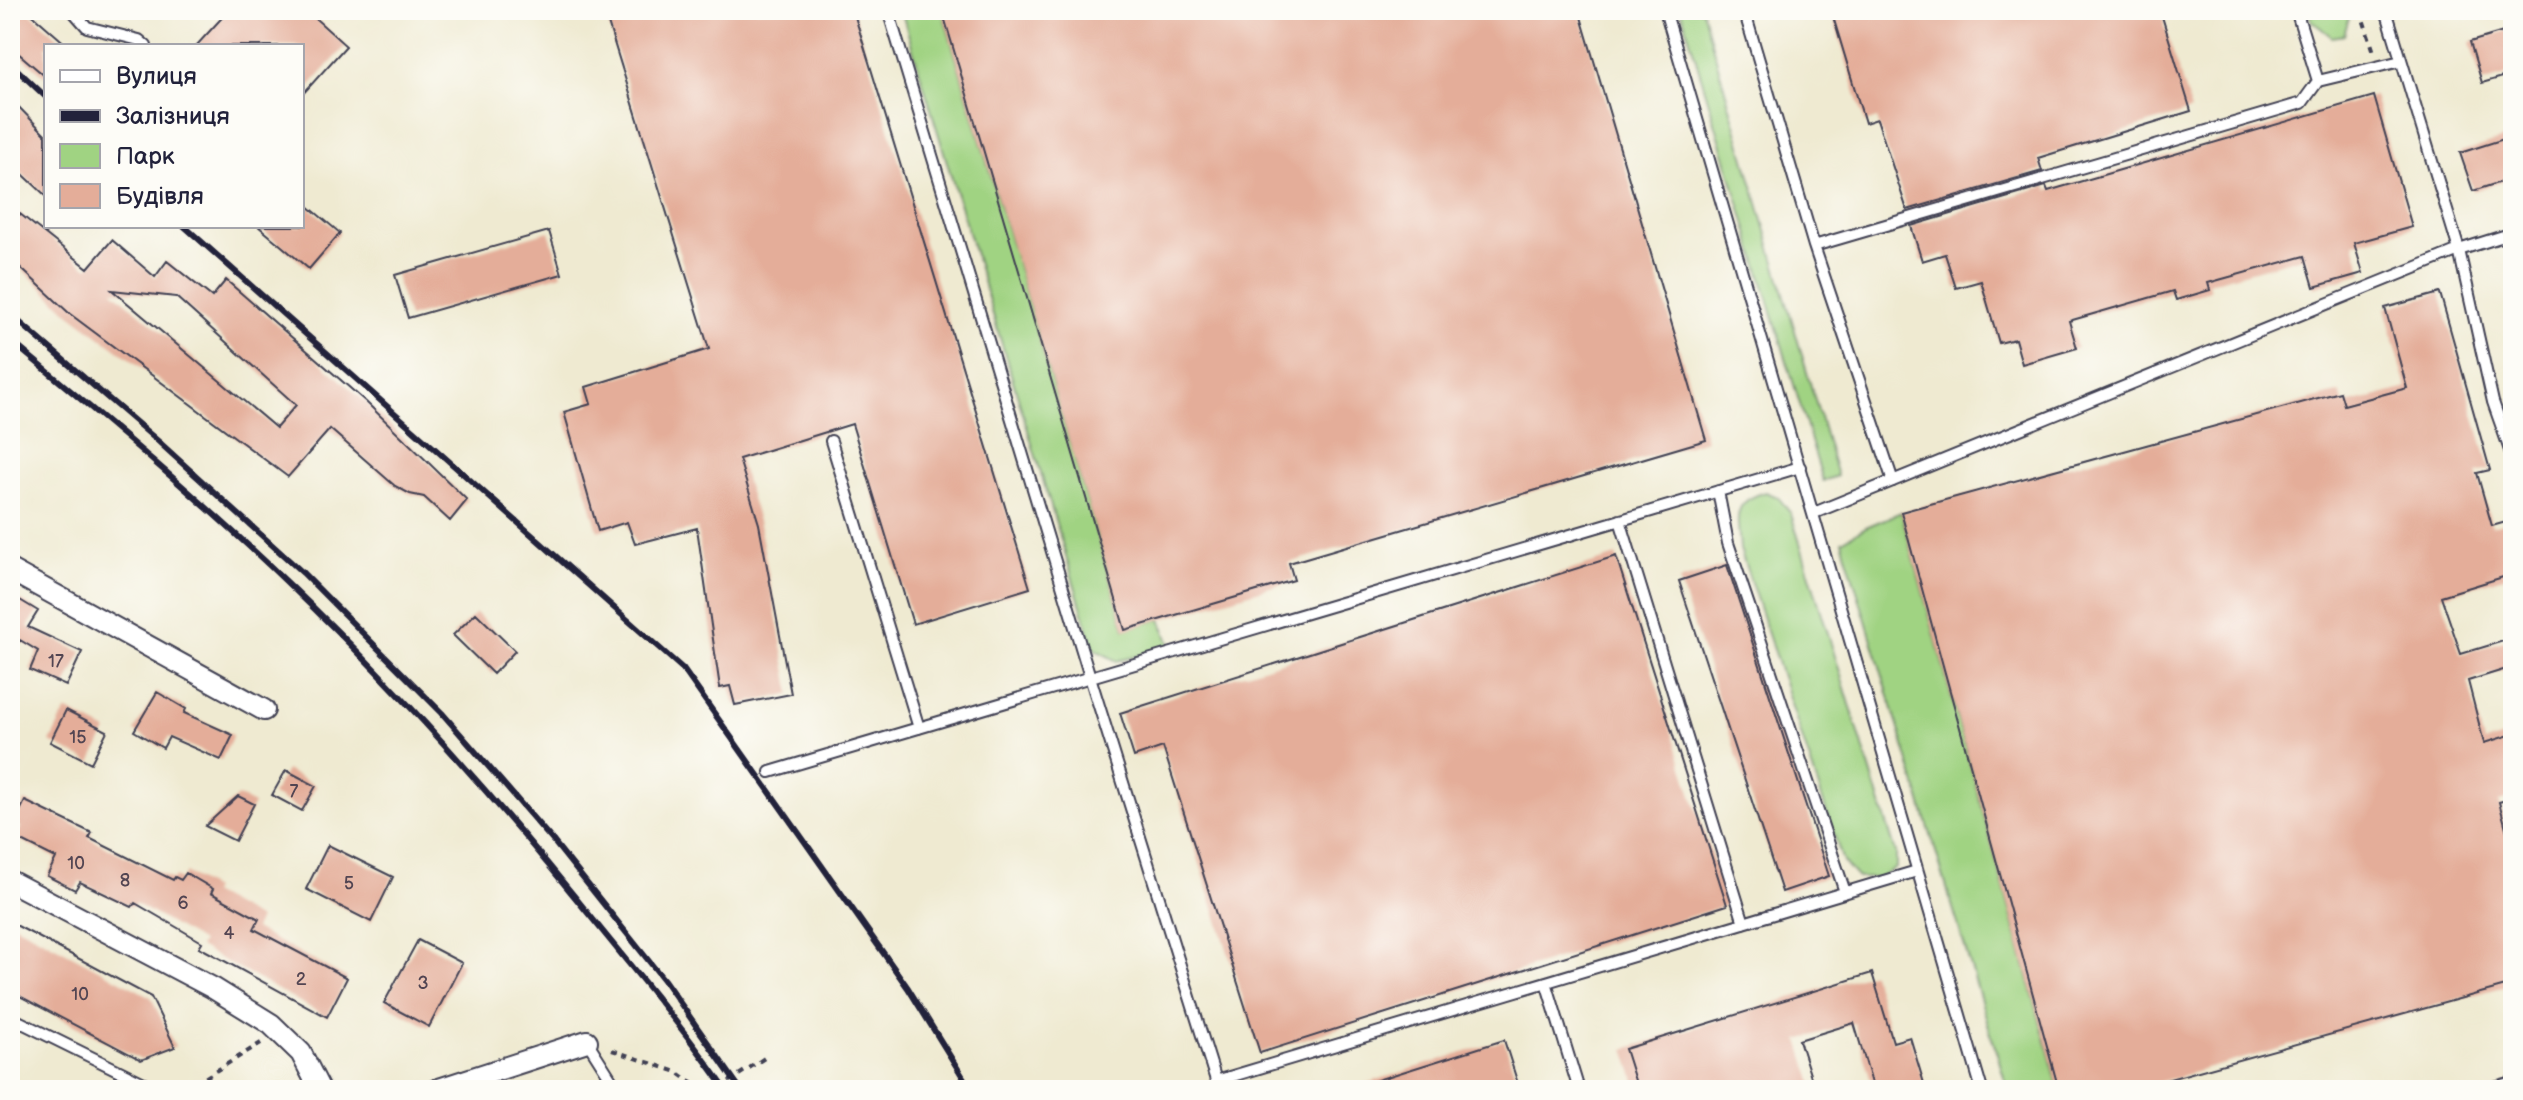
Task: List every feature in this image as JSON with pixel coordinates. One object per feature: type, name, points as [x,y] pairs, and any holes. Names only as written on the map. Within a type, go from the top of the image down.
[{"type":"street","points":[[10,570],[264,710]]},
{"type":"street","points":[[10,881],[213,988],[271,1024],[301,1053],[320,1090]]},
{"type":"street","points":[[436,1090],[587,1041]]},
{"type":"lane","points":[[72,10],[87,27],[139,40],[144,44]]},
{"type":"lane","points":[[888,10],[1090,677],[1218,1086],[1546,982],[1917,871]]},
{"type":"lane","points":[[1665,10],[1982,1090]]},
{"type":"lane","points":[[1744,10],[1814,246],[1893,481]]},
{"type":"lane","points":[[2296,10],[2318,81]]},
{"type":"lane","points":[[2386,10],[2459,250],[2493,402],[2513,459]]},
{"type":"lane","points":[[1814,246],[2302,103],[2318,81],[2401,61]]},
{"type":"lane","points":[[1814,513],[2459,250],[2513,233]]},
{"type":"lane","points":[[831,441],[919,728]]},
{"type":"lane","points":[[770,772],[1800,467]]},
{"type":"lane","points":[[1718,491],[1728,543],[1845,892]]},
{"type":"lane","points":[[1620,520],[1744,923]]},
{"type":"lane","points":[[1546,982],[1579,1090]]},
{"type":"lane","points":[[10,1017],[158,1090]]},
{"type":"lane","points":[[587,1041],[618,1090]]},
{"type":"lane","points":[[2483,1090],[2513,1082]]},
{"type":"path","points":[[2360,10],[2378,66]]},
{"type":"path","points":[[185,1090],[280,1032]]},
{"type":"path","points":[[587,1041],[677,1072],[702,1090]]},
{"type":"path","points":[[718,1089],[766,1057]]},
{"type":"green space","points":[[901,10],[942,10],[1125,629],[1161,619],[1171,648],[1117,661],[1094,649]]},
{"type":"green space","points":[[1681,10],[1702,10],[1837,476],[1823,481]]},
{"type":"green space","points":[[2309,10],[2351,10],[2344,35],[2332,37],[2312,21]]},
{"type":"green space","points":[[1766,492],[1778,497],[1791,514],[1896,853],[1896,868],[1879,878],[1858,878],[1843,862],[1740,549],[1738,520],[1741,506]]},
{"type":"green space","points":[[1901,512],[2059,1090],[2008,1090],[1842,541]]},
{"type":"building","points":[[10,10],[27,10],[66,44],[44,44],[44,75],[10,46]]},
{"type":"building","points":[[229,10],[306,10],[346,46],[304,93],[304,44],[198,44]]},
{"type":"building","points":[[604,10],[853,10],[1030,588],[913,624],[852,424],[739,459],[759,524],[791,694],[735,705],[730,686],[720,688],[697,528],[635,544],[627,522],[598,531],[564,412],[591,404],[586,387],[709,349]]},
{"type":"building","points":[[942,10],[1579,10],[1706,440],[1289,563],[1294,580],[1125,630]]},
{"type":"building","points":[[1831,10],[2160,10],[2191,111],[2038,158],[2042,171],[1907,210],[1877,119],[1865,123]]},
{"type":"building","points":[[2513,29],[2513,74],[2482,83],[2470,42]]},
{"type":"building","points":[[2374,96],[2412,227],[2354,243],[2363,273],[2314,287],[2305,256],[2208,283],[2210,290],[2176,300],[2173,291],[2069,321],[2077,348],[2022,364],[2015,339],[1999,343],[1981,281],[1956,288],[1945,254],[1922,261],[1911,226],[2046,186],[2048,191]]},
{"type":"building","points":[[10,98],[44,133],[44,194],[10,162]]},
{"type":"building","points":[[2513,136],[2513,178],[2473,191],[2460,153]]},
{"type":"building","points":[[304,203],[340,233],[309,269],[260,228],[304,228]]},
{"type":"building","points":[[10,206],[88,268],[112,240],[155,277],[167,261],[212,297],[226,280],[366,402],[467,500],[450,521],[424,497],[395,486],[330,429],[288,477],[70,314],[10,258]],"holes":[[[112,290],[176,297],[296,405],[276,428]]]},
{"type":"building","points":[[549,231],[562,274],[408,318],[395,275]]},
{"type":"building","points":[[2440,293],[2490,470],[2477,473],[2492,526],[2513,520],[2513,574],[2441,596],[2461,654],[2513,638],[2513,667],[2468,681],[2484,743],[2513,734],[2513,798],[2499,802],[2513,854],[2513,984],[2130,1090],[2059,1090],[1901,512],[2340,392],[2344,405],[2407,388],[2385,308]]},
{"type":"building","points":[[1616,556],[1727,905],[1260,1053],[1163,747],[1134,757],[1120,713]]},
{"type":"building","points":[[1727,565],[1829,876],[1782,892],[1679,581]]},
{"type":"building","points":[[10,594],[38,611],[28,627],[82,652],[66,686],[30,670],[38,651],[20,640],[10,656]]},
{"type":"building","points":[[476,613],[515,651],[493,674],[453,635]]},
{"type":"building","points":[[157,692],[186,709],[184,713],[233,735],[221,760],[169,737],[163,748],[134,731]]},
{"type":"building","points":[[66,710],[107,731],[91,763],[50,742]]},
{"type":"building","points":[[286,770],[316,786],[302,811],[272,795]]},
{"type":"building","points":[[238,796],[254,804],[235,841],[205,826]]},
{"type":"building","points":[[25,801],[92,833],[89,838],[173,880],[175,877],[181,880],[186,873],[213,889],[211,893],[259,919],[254,929],[347,978],[327,1017],[199,947],[202,942],[135,903],[132,907],[80,882],[75,890],[47,876],[56,858],[16,838],[21,827],[14,823]]},
{"type":"building","points":[[328,845],[393,877],[371,922],[306,889]]},
{"type":"building","points":[[10,922],[151,997],[175,1047],[141,1060],[10,991]]},
{"type":"building","points":[[418,940],[462,963],[429,1027],[384,1003]]},
{"type":"building","points":[[1872,973],[1893,1042],[1910,1037],[1926,1090],[1874,1090],[1854,1023],[1799,1040],[1815,1090],[1638,1090],[1625,1049]]},
{"type":"building","points":[[1504,1040],[1520,1090],[1358,1090],[1358,1086]]},
{"type":"railway","points":[[10,63],[44,95]]},
{"type":"railway","points":[[186,228],[683,669],[908,988],[971,1090]]},
{"type":"railway","points":[[10,314],[159,442],[303,573],[442,713],[554,842],[664,980],[741,1090]]},
{"type":"railway","points":[[10,340],[223,523],[373,668],[452,752],[527,839],[665,1008],[726,1090]]}]
